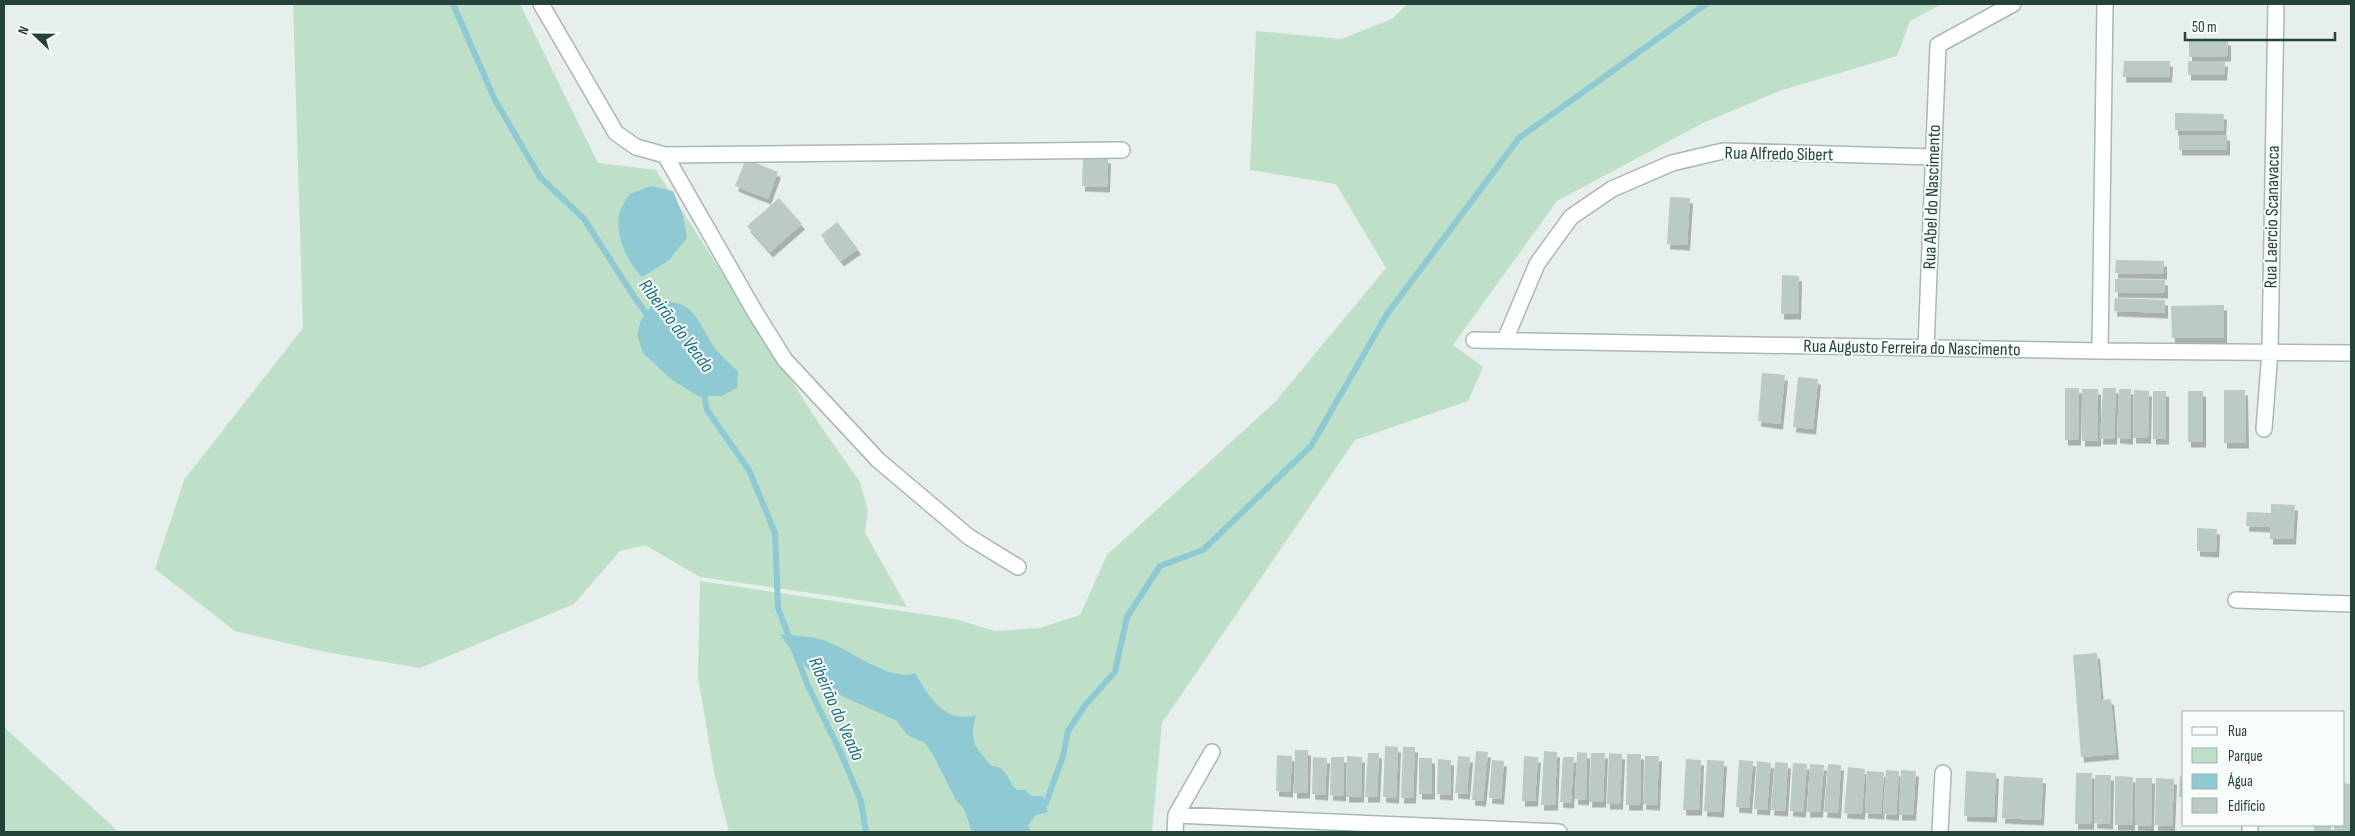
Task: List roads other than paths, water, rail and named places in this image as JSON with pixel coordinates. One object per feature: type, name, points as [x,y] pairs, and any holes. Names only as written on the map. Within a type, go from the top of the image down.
[{"type":"street","points":[[541,4],[616,133],[636,147],[665,156],[1122,150]]},
{"type":"street","name":"Rua Abel do Nascimento","points":[[1926,348],[1938,45],[2014,4]]},
{"type":"street","points":[[2100,351],[2105,4]]},
{"type":"street","name":"Rua Laercio Scanavacca","points":[[2264,429],[2270,351],[2276,4]]},
{"type":"street","name":"Rua Alfredo Sibert","points":[[1505,340],[1537,264],[1571,217],[1612,189],[1663,166],[1724,151],[1933,157]]},
{"type":"street","points":[[665,156],[755,312],[785,360],[878,460],[969,537],[1018,567]]},
{"type":"street","name":"Rua Augusto Ferreira do Nascimento","points":[[1474,340],[2100,351],[2351,352]]},
{"type":"street","points":[[2236,600],[2351,604]]},
{"type":"street","points":[[1175,832],[1176,815],[1212,752]]},
{"type":"street","points":[[1940,832],[1943,773]]},
{"type":"street","points":[[1176,815],[1559,832]]},
{"type":"water","points":[[651,186],[673,191],[683,216],[687,238],[668,261],[642,277],[627,257],[621,241],[619,215],[629,194]]},
{"type":"water","points":[[656,300],[678,303],[691,311],[723,358],[738,371],[737,388],[722,396],[698,396],[672,380],[643,353],[637,335],[641,320]]},
{"type":"water","points":[[780,634],[821,639],[882,669],[905,675],[915,673],[932,699],[946,712],[955,716],[965,717],[976,715],[973,738],[980,753],[991,766],[996,766],[1004,771],[1017,790],[1025,790],[1032,796],[1043,796],[1048,812],[1036,815],[1028,825],[1031,832],[972,832],[964,809],[956,800],[925,743],[907,735],[897,721],[831,691],[797,658]]},
{"type":"waterway","name":"Ribeirão do Veado","points":[[453,4],[495,100],[540,177],[584,219],[651,320]]},
{"type":"waterway","points":[[1040,807],[1046,803],[1063,756],[1068,731],[1086,704],[1115,672],[1127,617],[1160,566],[1203,550],[1311,446],[1387,314],[1519,138],[1706,4]]},
{"type":"waterway","name":"Ribeirão do Veado","points":[[703,390],[707,410],[749,470],[775,533],[778,608],[808,686],[840,751],[861,801],[866,832]]}]
